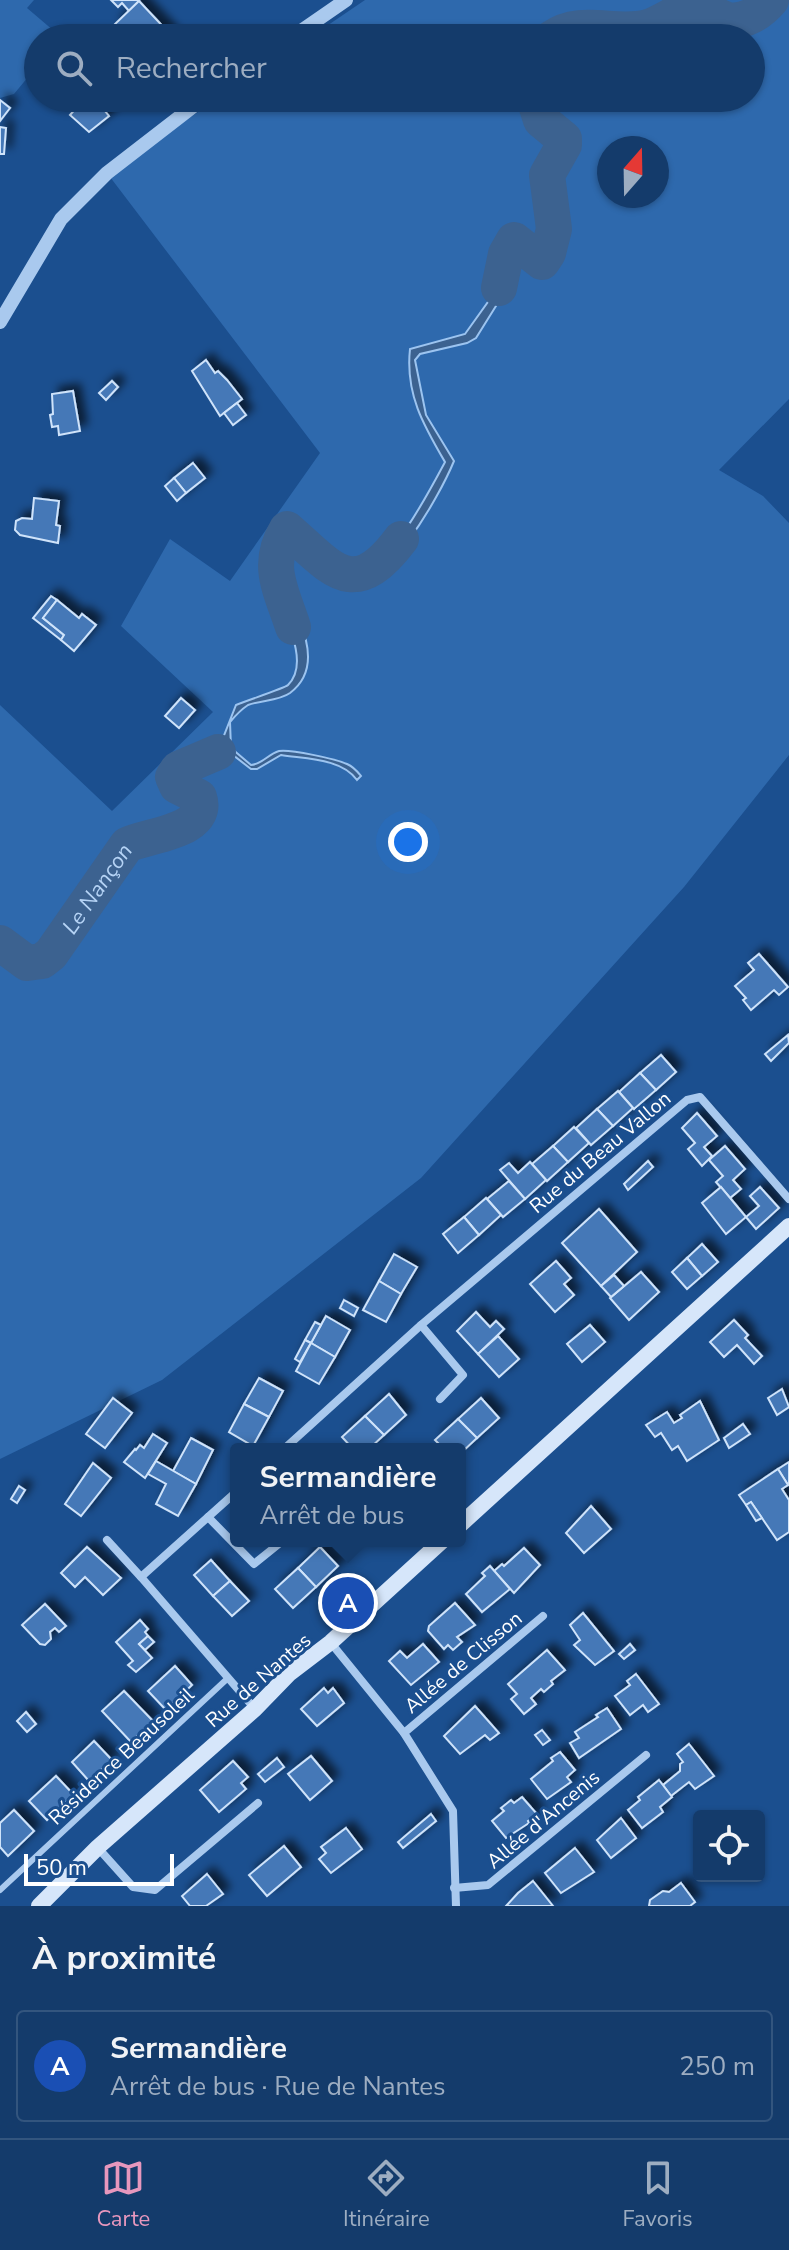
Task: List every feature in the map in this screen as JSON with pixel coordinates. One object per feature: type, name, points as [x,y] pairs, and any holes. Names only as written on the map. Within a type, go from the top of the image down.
[{"type":"main road","points":[[466,1520],[789,1226]]},
{"type":"main road","name":"Rue de Nantes","points":[[39,1906],[98,1847],[255,1709],[289,1674],[331,1642],[435,1547]]},
{"type":"street","points":[[311,24],[346,0]]},
{"type":"street","points":[[0,322],[61,219],[107,173],[186,112]]},
{"type":"street","name":"Rue du Beau Vallon","points":[[291,1443],[421,1325],[687,1100],[700,1097],[789,1199]]},
{"type":"street","points":[[421,1325],[463,1375],[440,1399]]},
{"type":"street","points":[[141,1577],[230,1497]]},
{"type":"street","points":[[208,1517],[230,1539]]},
{"type":"street","points":[[107,1540],[255,1709]]},
{"type":"street","points":[[237,1547],[254,1564],[275,1547]]},
{"type":"street","name":"Allée de Clisson","points":[[404,1733],[543,1616]]},
{"type":"street","points":[[331,1642],[404,1733],[453,1811],[456,1906]]},
{"type":"street","name":"Allée d'Ancenis","points":[[454,1888],[488,1885],[646,1755]]},
{"type":"street","points":[[98,1847],[133,1887],[155,1890],[258,1803]]},
{"type":"lane","name":"Résidence Beausoleil","points":[[0,1890],[228,1678]]},
{"type":"shaded area","points":[[0,0],[34,0],[27,8],[46,24],[24,24],[24,82],[14,94],[0,98]]},
{"type":"shaded area","points":[[365,0],[789,0],[789,399],[719,470],[763,496],[789,523],[789,755],[684,887],[421,1178],[162,1380],[0,1459],[0,705],[112,811],[213,712],[121,626],[170,539],[230,581],[320,453],[107,173],[198,112],[765,112],[765,24],[330,24]]},
{"type":"shaded area","points":[[766,0],[775,0],[762,20],[743,24],[712,24],[697,14],[691,14],[669,24],[650,24],[695,6],[731,21],[758,8]]},
{"type":"shaded area","points":[[533,112],[540,112],[541,119],[567,134],[546,180],[557,211],[548,268],[544,275],[507,254],[501,298],[476,338],[420,354],[415,360],[426,415],[454,461],[436,497],[408,542],[391,562],[373,578],[355,587],[329,584],[286,543],[272,570],[304,632],[308,649],[307,665],[302,680],[290,693],[248,705],[230,722],[231,748],[251,765],[279,751],[293,751],[352,766],[361,776],[357,780],[332,763],[281,755],[257,769],[251,769],[229,752],[176,772],[176,782],[201,791],[205,800],[204,817],[171,840],[124,848],[51,963],[42,970],[22,973],[0,958],[0,948],[21,964],[37,962],[49,952],[121,844],[170,831],[189,819],[194,809],[194,794],[169,787],[167,770],[215,752],[236,705],[285,687],[295,673],[297,659],[294,643],[267,568],[269,552],[281,527],[336,575],[355,575],[374,567],[386,555],[420,507],[445,462],[423,422],[413,395],[410,349],[465,334],[490,299],[508,239],[537,263],[546,229],[541,176],[561,138],[535,119]]},
{"type":"building","points":[[111,0],[139,1],[129,11],[122,3],[118,7]]},
{"type":"building","points":[[139,1],[161,24],[115,24]]},
{"type":"building","points":[[0,100],[10,108],[0,121]]},
{"type":"building","points":[[73,112],[106,112],[109,116],[89,132],[70,115]]},
{"type":"building","points":[[0,127],[6,128],[4,154],[0,154]]},
{"type":"building","points":[[206,360],[242,399],[220,416],[192,371]]},
{"type":"building","points":[[112,381],[118,387],[106,400],[99,393]]},
{"type":"building","points":[[73,391],[80,431],[59,435],[58,426],[52,427],[52,394]]},
{"type":"building","points":[[237,403],[246,415],[233,425],[224,413]]},
{"type":"building","points":[[193,463],[205,478],[186,493],[174,478]]},
{"type":"building","points":[[174,478],[186,493],[177,501],[165,486]]},
{"type":"building","points":[[34,498],[59,501],[56,525],[60,526],[58,543],[20,535],[15,530],[16,521],[32,519]]},
{"type":"building","points":[[51,596],[57,600],[43,618],[64,635],[61,640],[33,618]]},
{"type":"building","points":[[57,600],[79,618],[82,614],[96,625],[74,651],[61,640],[64,635],[43,618]]},
{"type":"building","points":[[181,698],[195,710],[179,728],[165,716]]},
{"type":"building","points":[[759,954],[788,987],[779,995],[774,990],[751,1010],[743,1000],[746,998],[735,986],[754,970],[748,963]]},
{"type":"building","points":[[788,1035],[789,1043],[771,1061],[765,1054]]},
{"type":"building","points":[[661,1055],[676,1072],[656,1090],[640,1073]]},
{"type":"building","points":[[640,1073],[656,1090],[634,1109],[619,1092]]},
{"type":"building","points":[[618,1091],[633,1108],[613,1126],[597,1109]]},
{"type":"building","points":[[597,1109],[613,1126],[591,1145],[576,1128]]},
{"type":"building","points":[[697,1113],[717,1136],[704,1147],[712,1156],[702,1166],[688,1149],[695,1143],[682,1128]]},
{"type":"building","points":[[574,1127],[589,1143],[568,1162],[553,1146]]},
{"type":"building","points":[[553,1146],[568,1162],[547,1181],[532,1164]]},
{"type":"building","points":[[725,1146],[745,1169],[733,1180],[741,1189],[730,1198],[716,1182],[723,1176],[709,1160]]},
{"type":"building","points":[[648,1161],[653,1167],[628,1190],[624,1184]]},
{"type":"building","points":[[530,1162],[546,1180],[525,1199],[500,1170],[509,1163],[518,1173]]},
{"type":"building","points":[[509,1181],[525,1199],[503,1217],[487,1199]]},
{"type":"building","points":[[721,1187],[746,1217],[726,1234],[702,1203]]},
{"type":"building","points":[[760,1187],[779,1208],[756,1229],[746,1217],[759,1206],[750,1196]]},
{"type":"building","points":[[486,1198],[501,1215],[479,1235],[464,1217]]},
{"type":"building","points":[[599,1209],[637,1252],[601,1286],[562,1243]]},
{"type":"building","points":[[464,1217],[479,1235],[458,1253],[443,1234]]},
{"type":"building","points":[[702,1244],[718,1262],[702,1276],[687,1258]]},
{"type":"building","points":[[394,1254],[417,1267],[401,1294],[379,1281]]},
{"type":"building","points":[[687,1258],[702,1276],[687,1289],[672,1272]]},
{"type":"building","points":[[556,1261],[571,1278],[564,1284],[574,1295],[555,1312],[530,1284]]},
{"type":"building","points":[[641,1272],[659,1292],[629,1320],[610,1298]]},
{"type":"building","points":[[614,1275],[624,1286],[611,1297],[601,1286]]},
{"type":"building","points":[[379,1281],[401,1294],[386,1322],[363,1310]]},
{"type":"building","points":[[344,1300],[358,1308],[354,1316],[340,1308]]},
{"type":"building","points":[[476,1312],[490,1327],[496,1321],[504,1329],[478,1354],[457,1331]]},
{"type":"building","points":[[326,1316],[350,1330],[335,1357],[311,1343]]},
{"type":"building","points":[[734,1320],[762,1356],[754,1364],[737,1345],[724,1357],[710,1342]]},
{"type":"building","points":[[315,1322],[321,1325],[311,1343],[305,1340]]},
{"type":"building","points":[[590,1325],[605,1342],[582,1362],[567,1344]]},
{"type":"building","points":[[498,1336],[519,1359],[499,1377],[478,1354]]},
{"type":"building","points":[[305,1340],[311,1343],[300,1362],[295,1359]]},
{"type":"building","points":[[311,1343],[335,1357],[319,1384],[296,1371]]},
{"type":"building","points":[[259,1378],[283,1391],[269,1417],[244,1404]]},
{"type":"building","points":[[782,1389],[789,1407],[777,1415],[768,1398]]},
{"type":"building","points":[[389,1394],[406,1415],[384,1435],[365,1416]]},
{"type":"building","points":[[113,1398],[132,1413],[105,1448],[86,1434]]},
{"type":"building","points":[[481,1398],[499,1418],[477,1438],[458,1419]]},
{"type":"building","points":[[700,1401],[719,1440],[687,1461],[678,1446],[672,1450],[661,1433],[655,1437],[646,1425],[667,1412],[674,1423]]},
{"type":"building","points":[[244,1404],[269,1417],[255,1443],[248,1443],[229,1432]]},
{"type":"building","points":[[365,1416],[384,1435],[375,1443],[348,1443],[342,1437]]},
{"type":"building","points":[[458,1419],[477,1438],[466,1448],[466,1443],[438,1443],[435,1440]]},
{"type":"building","points":[[743,1424],[750,1434],[729,1448],[724,1438]]},
{"type":"building","points":[[153,1434],[167,1443],[145,1478],[124,1462],[140,1445],[144,1448]]},
{"type":"building","points":[[191,1438],[213,1450],[196,1484],[173,1471]]},
{"type":"building","points":[[156,1461],[196,1484],[178,1516],[156,1504],[166,1484],[148,1474]]},
{"type":"building","points":[[789,1462],[789,1484],[788,1485],[778,1469]]},
{"type":"building","points":[[93,1463],[111,1478],[81,1516],[65,1504]]},
{"type":"building","points":[[778,1469],[788,1485],[782,1489],[789,1500],[789,1532],[777,1540],[751,1502],[746,1505],[739,1495]]},
{"type":"building","points":[[19,1486],[25,1490],[17,1503],[11,1499]]},
{"type":"building","points":[[751,1502],[762,1518],[756,1521],[746,1505]]},
{"type":"building","points":[[591,1506],[611,1529],[584,1553],[566,1533]]},
{"type":"building","points":[[87,1547],[121,1578],[103,1595],[85,1577],[75,1587],[61,1573]]},
{"type":"building","points":[[320,1547],[338,1566],[316,1587],[298,1568]]},
{"type":"building","points":[[524,1548],[540,1565],[514,1593],[494,1571]]},
{"type":"building","points":[[211,1560],[230,1581],[213,1596],[194,1575]]},
{"type":"building","points":[[490,1566],[510,1589],[482,1612],[466,1594],[485,1576],[482,1573]]},
{"type":"building","points":[[298,1568],[316,1587],[293,1608],[275,1589]]},
{"type":"building","points":[[230,1581],[249,1601],[232,1616],[213,1596]]},
{"type":"building","points":[[455,1603],[475,1625],[457,1637],[462,1642],[453,1650],[448,1645],[444,1649],[428,1631],[429,1626]]},
{"type":"building","points":[[45,1604],[66,1626],[59,1632],[55,1628],[50,1632],[51,1639],[45,1645],[40,1644],[22,1625]]},
{"type":"building","points":[[583,1613],[614,1651],[595,1665],[574,1645],[580,1640],[570,1625]]},
{"type":"building","points":[[140,1620],[148,1629],[145,1632],[148,1636],[139,1644],[152,1658],[136,1672],[128,1665],[133,1661],[116,1642]]},
{"type":"building","points":[[148,1636],[154,1642],[145,1650],[139,1644]]},
{"type":"building","points":[[423,1644],[439,1662],[411,1685],[389,1661],[400,1651],[407,1658]]},
{"type":"building","points":[[630,1644],[635,1650],[624,1659],[619,1654]]},
{"type":"building","points":[[547,1650],[565,1670],[551,1681],[553,1684],[544,1692],[541,1689],[531,1698],[536,1704],[524,1714],[511,1699],[517,1694],[508,1684]]},
{"type":"building","points":[[175,1666],[192,1685],[166,1710],[148,1691]]},
{"type":"building","points":[[636,1674],[659,1704],[648,1712],[643,1705],[630,1715],[615,1696],[630,1685],[627,1681]]},
{"type":"building","points":[[324,1688],[328,1693],[333,1688],[344,1703],[317,1726],[301,1709]]},
{"type":"building","points":[[124,1691],[153,1721],[131,1742],[102,1711]]},
{"type":"building","points":[[475,1706],[499,1733],[490,1740],[485,1735],[460,1754],[444,1736]]},
{"type":"building","points":[[607,1708],[621,1729],[579,1758],[570,1743],[579,1738],[575,1732]]},
{"type":"building","points":[[26,1712],[36,1724],[27,1732],[17,1721]]},
{"type":"building","points":[[542,1730],[550,1740],[543,1745],[535,1735]]},
{"type":"building","points":[[94,1741],[112,1760],[89,1781],[72,1762]]},
{"type":"building","points":[[689,1744],[714,1776],[695,1789],[689,1782],[671,1796],[663,1785],[680,1771],[683,1762],[677,1754]]},
{"type":"building","points":[[560,1752],[575,1770],[567,1777],[571,1782],[547,1799],[531,1779]]},
{"type":"building","points":[[311,1756],[332,1781],[310,1800],[288,1774]]},
{"type":"building","points":[[277,1758],[284,1767],[265,1782],[258,1774]]},
{"type":"building","points":[[233,1761],[248,1777],[241,1783],[246,1789],[219,1812],[200,1790]]},
{"type":"building","points":[[56,1776],[74,1795],[47,1820],[29,1801]]},
{"type":"building","points":[[659,1780],[672,1797],[660,1807],[663,1812],[642,1828],[628,1810]]},
{"type":"building","points":[[522,1797],[537,1814],[506,1838],[492,1821],[511,1800],[514,1803]]},
{"type":"building","points":[[14,1810],[34,1831],[8,1856],[0,1847],[0,1823]]},
{"type":"building","points":[[431,1814],[436,1821],[403,1848],[398,1842]]},
{"type":"building","points":[[621,1818],[636,1838],[611,1858],[597,1840]]},
{"type":"building","points":[[346,1828],[362,1849],[331,1873],[319,1859],[326,1853],[321,1847]]},
{"type":"building","points":[[284,1846],[301,1867],[267,1896],[249,1875]]},
{"type":"building","points":[[575,1848],[594,1872],[561,1893],[545,1873]]},
{"type":"building","points":[[207,1874],[223,1894],[206,1906],[190,1906],[182,1896]]},
{"type":"building","points":[[533,1881],[553,1906],[506,1906],[518,1893]]},
{"type":"building","points":[[681,1883],[695,1902],[690,1906],[649,1906],[650,1900]]},
{"type":"waterway","name":"Le Nançon","points":[[654,24],[694,8],[728,20],[740,20],[757,12],[771,0]]},
{"type":"waterway","name":"Le Nançon","points":[[499,288],[506,254],[514,240],[542,262],[548,253],[554,229],[547,175],[564,145],[564,139],[541,120],[538,112]]},
{"type":"waterway","name":"Le Nançon","points":[[293,627],[276,566],[280,542],[287,529],[317,556],[343,573],[356,574],[369,570],[384,559],[401,539]]},
{"type":"waterway","name":"Le Nançon","points":[[0,943],[27,963],[42,961],[51,954],[127,845],[175,830],[195,818],[200,809],[199,797],[177,786],[173,777],[178,769],[218,752]]},
{"type":"place","name":"Sermandière","points":[[348,1603]]}]
